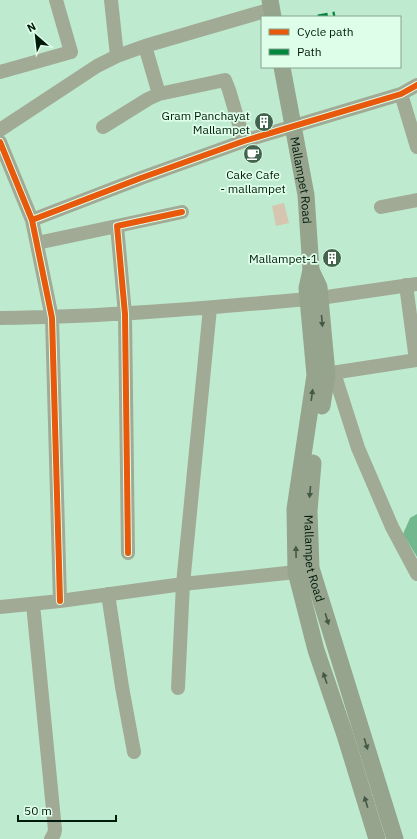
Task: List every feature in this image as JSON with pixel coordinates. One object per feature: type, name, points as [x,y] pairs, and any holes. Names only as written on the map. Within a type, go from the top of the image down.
[{"type":"main road","name":"Mallampet Road","points":[[282,68],[306,195],[311,270],[319,287],[314,298],[325,374],[308,512],[304,570],[316,650],[345,735],[377,839]]},
{"type":"main road","name":"Mallampet Road","points":[[304,570],[395,839]]},
{"type":"street","points":[[0,72],[71,52],[56,0]]},
{"type":"street","points":[[111,0],[118,56]]},
{"type":"street","points":[[0,130],[97,66],[118,56],[145,46],[272,9]]},
{"type":"street","points":[[145,46],[159,94]]},
{"type":"street","points":[[103,127],[148,99],[159,94],[225,80],[244,141]]},
{"type":"street","points":[[32,220],[141,178],[244,141],[401,94],[417,85]]},
{"type":"street","points":[[401,94],[417,148]]},
{"type":"street","points":[[2,149],[32,220],[52,318],[60,601]]},
{"type":"street","points":[[381,207],[417,200]]},
{"type":"street","points":[[37,243],[182,212]]},
{"type":"street","points":[[117,226],[125,314],[128,553]]},
{"type":"street","points":[[0,318],[52,318],[210,308],[314,298],[411,284],[417,360],[325,374],[392,527],[417,574]]},
{"type":"street","points":[[178,688],[183,584],[210,308]]},
{"type":"street","points":[[0,607],[60,601],[183,584],[304,570]]},
{"type":"street","points":[[108,594],[122,687],[134,752]]},
{"type":"street","points":[[32,604],[54,830],[54,834],[51,839]]},
{"type":"shaded area","points":[[284,203],[289,223],[276,226],[272,206]]},
{"type":"shaded area","points":[[417,514],[417,557],[403,534],[410,518]]},
{"type":"marked path","points":[[324,16],[335,14]]},
{"type":"cycle path","points":[[32,220],[141,178],[244,141],[401,94],[417,85]]},
{"type":"cycle path","points":[[0,142],[32,220],[52,318],[60,601]]},
{"type":"cycle path","points":[[128,553],[125,314],[117,226],[182,212]]},
{"type":"place","name":"Gram Panchayat Mallampet","points":[[264,122]]},
{"type":"place","name":"Cake Cafe - mallampet","points":[[253,154]]},
{"type":"place","name":"Mallampet-1","points":[[332,258]]}]
